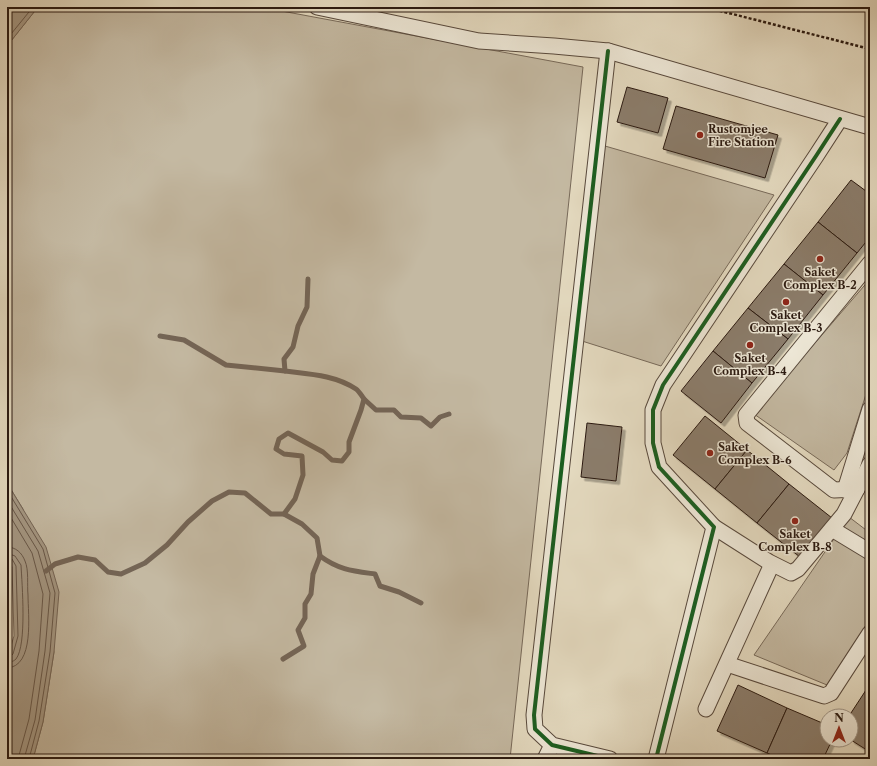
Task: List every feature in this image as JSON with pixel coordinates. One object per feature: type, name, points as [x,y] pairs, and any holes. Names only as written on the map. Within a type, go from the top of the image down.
[{"type":"street","points":[[317,7],[479,42],[554,46],[608,51],[870,127]]},
{"type":"street","points":[[608,51],[534,715],[535,729],[552,745],[610,759]]},
{"type":"street","points":[[840,119],[663,385],[654,410],[653,443],[659,467],[714,527],[772,564],[791,573],[798,570],[844,514],[870,409]]},
{"type":"street","points":[[870,263],[746,415],[747,423],[834,490],[851,489],[870,464]]},
{"type":"street","points":[[656,759],[714,527]]},
{"type":"street","points":[[832,529],[870,552]]},
{"type":"street","points":[[706,709],[772,564]]},
{"type":"street","points":[[727,664],[824,696],[831,693],[870,633]]},
{"type":"street","points":[[545,759],[552,745]]},
{"type":"path","points":[[706,7],[870,49]]},
{"type":"shaded area","points":[[38,7],[260,7],[583,67],[510,759],[33,759],[43,722],[54,652],[23,509],[7,483],[7,46]]},
{"type":"shaded area","points":[[605,146],[774,195],[661,366],[582,341]]},
{"type":"shaded area","points":[[870,279],[870,382],[847,453],[834,470],[754,414]]},
{"type":"shaded area","points":[[849,517],[870,533],[870,619],[827,685],[754,655]]},
{"type":"water","points":[[7,7],[38,7],[7,46]]},
{"type":"water","points":[[7,483],[46,547],[59,592],[54,652],[43,722],[33,759],[7,759],[7,659],[14,636],[12,567],[7,559]]},
{"type":"building","points":[[627,87],[668,98],[658,133],[617,122]]},
{"type":"building","points":[[676,106],[778,135],[765,178],[663,149]]},
{"type":"building","points":[[851,180],[870,194],[870,237],[857,253],[818,222]]},
{"type":"building","name":"Saket Complex B-2","points":[[818,222],[857,253],[823,295],[784,264]]},
{"type":"building","name":"Saket Complex B-3","points":[[784,264],[823,295],[788,339],[748,308]]},
{"type":"building","name":"Saket Complex B-4","points":[[748,308],[788,339],[752,383],[713,351]]},
{"type":"building","points":[[713,351],[752,383],[721,423],[681,391]]},
{"type":"building","name":"Saket Complex B-6","points":[[705,416],[747,450],[715,489],[673,455]]},
{"type":"building","points":[[587,423],[622,427],[616,481],[581,477]]},
{"type":"building","points":[[747,450],[789,484],[757,523],[715,489]]},
{"type":"building","name":"Saket Complex B-8","points":[[789,484],[832,518],[800,557],[757,523]]},
{"type":"building","points":[[738,685],[787,708],[767,753],[717,731]]},
{"type":"building","points":[[868,687],[870,688],[870,752],[859,745],[859,708],[854,708]]},
{"type":"building","points":[[787,708],[819,722],[819,748],[828,748],[823,759],[781,759],[767,753]]},
{"type":"waterway","points":[[46,571],[55,564],[78,557],[95,560],[108,572],[121,574],[145,563],[167,545],[188,522],[212,501],[229,492],[245,493],[271,514],[284,514],[295,499],[303,475],[302,456],[284,454],[276,449],[279,439],[288,433],[323,452],[332,460],[342,461],[349,452],[349,442],[364,399],[356,389],[348,384],[322,376],[285,371],[284,359],[293,347],[298,326],[307,307],[308,279]]},
{"type":"waterway","points":[[160,336],[184,340],[226,365],[285,371]]},
{"type":"waterway","points":[[364,399],[376,410],[394,410],[401,417],[421,418],[431,426],[440,417],[449,414]]},
{"type":"waterway","points":[[283,659],[304,646],[298,630],[305,618],[305,604],[311,594],[313,574],[320,556],[317,538],[302,524],[284,514]]},
{"type":"waterway","points":[[320,556],[340,567],[353,571],[375,574],[380,586],[399,592],[421,603]]},
{"type":"cycle path","points":[[608,51],[534,715],[535,729],[552,745],[610,759]]},
{"type":"cycle path","points":[[656,759],[714,527],[659,467],[653,443],[653,410],[663,385],[840,119]]},
{"type":"place","name":"Rustomjee Fire Station","points":[[700,135]]},
{"type":"place","name":"Saket Complex B-2","points":[[820,259]]},
{"type":"place","name":"Saket Complex B-3","points":[[786,302]]},
{"type":"place","name":"Saket Complex B-4","points":[[750,345]]},
{"type":"place","name":"Saket Complex B-6","points":[[710,453]]},
{"type":"place","name":"Saket Complex B-8","points":[[795,521]]}]
